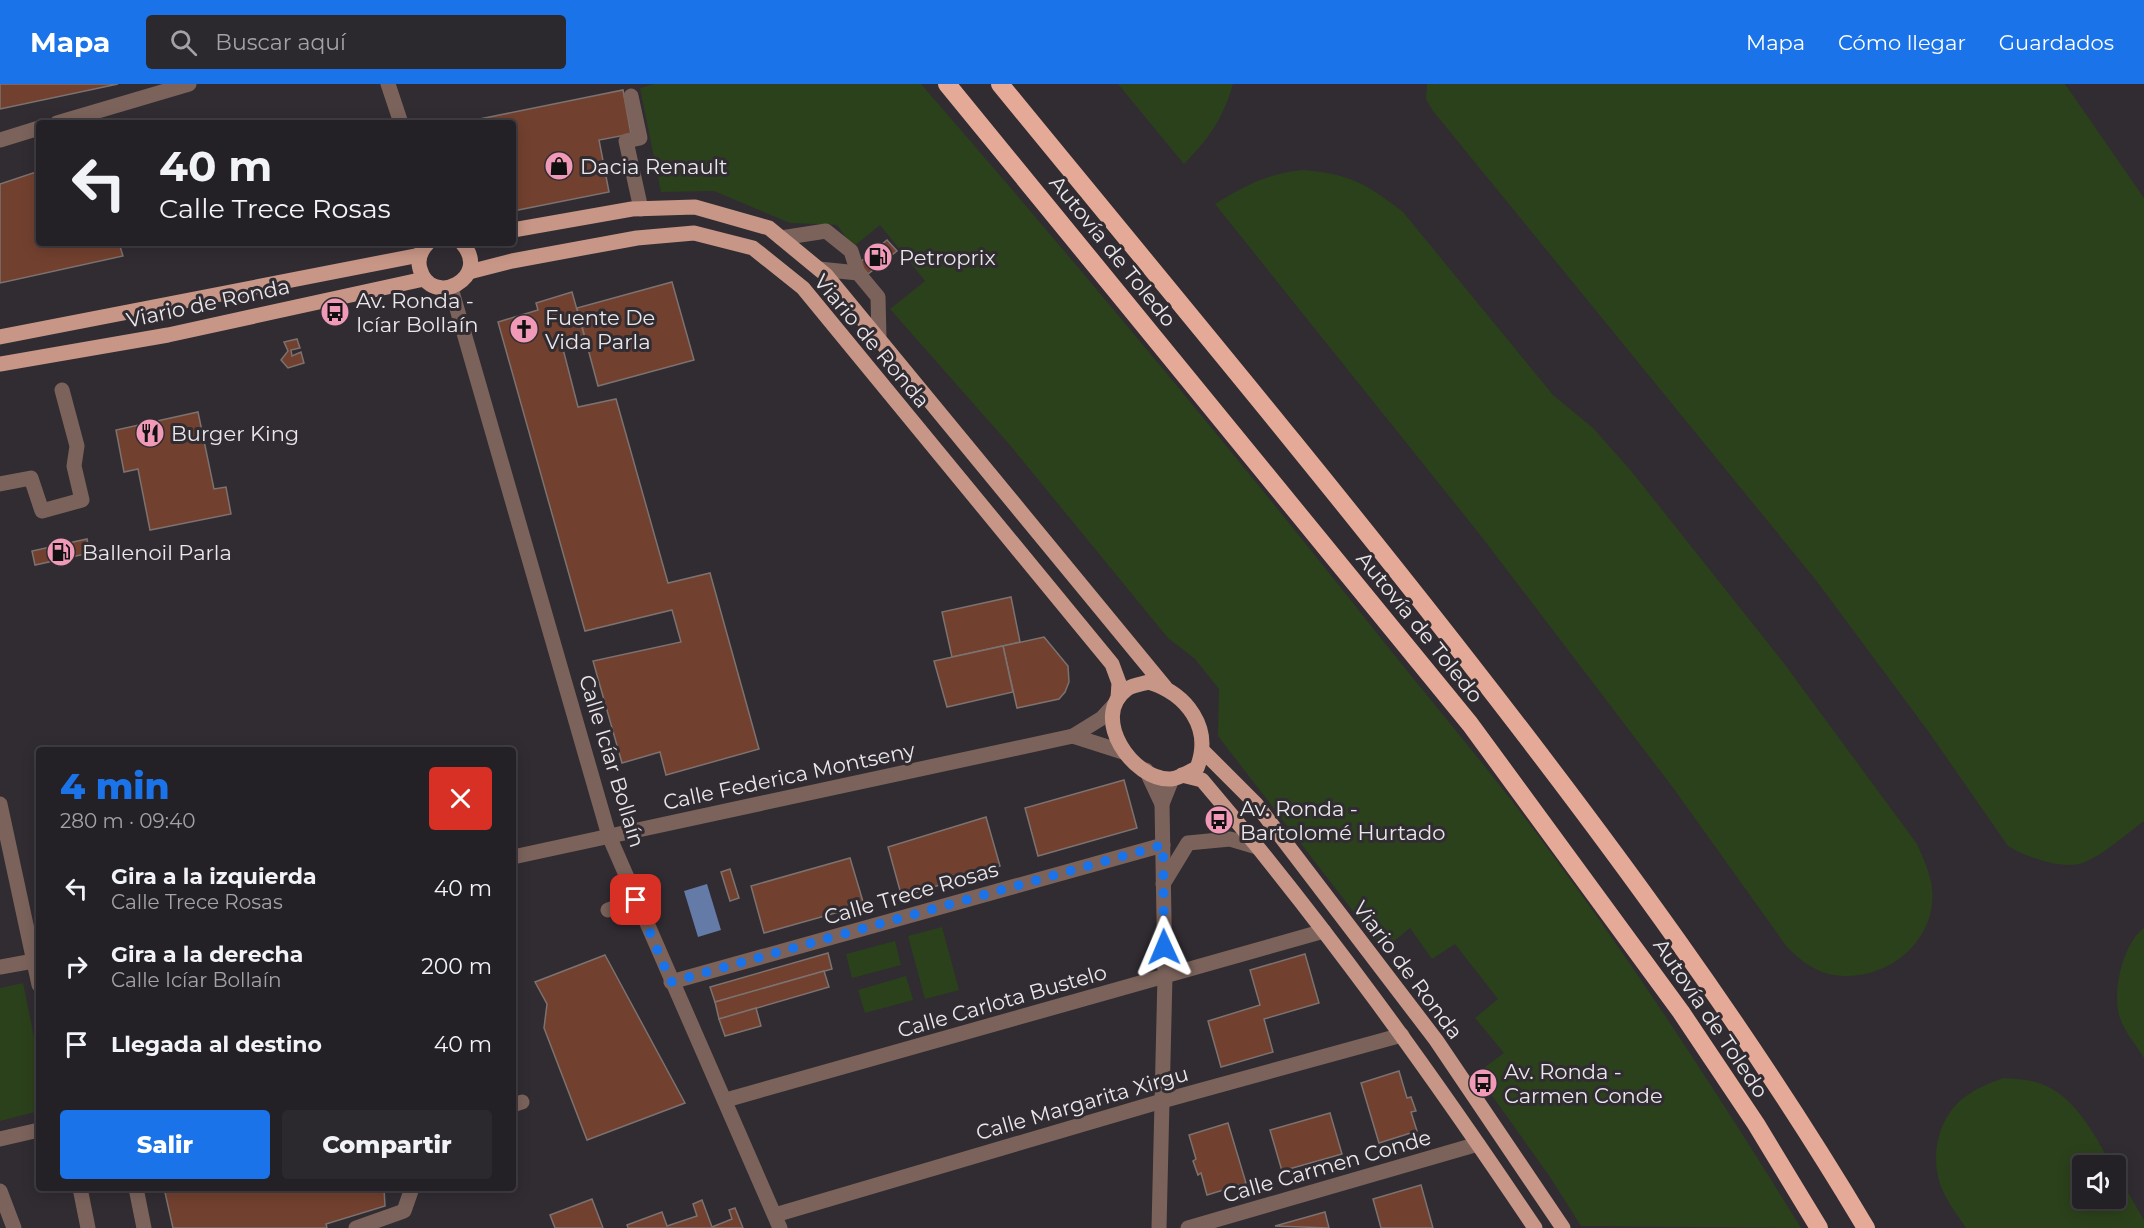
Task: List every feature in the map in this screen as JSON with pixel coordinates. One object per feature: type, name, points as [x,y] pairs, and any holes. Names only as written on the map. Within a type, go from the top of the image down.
[{"type":"highway","name":"Autovía de Toledo","points":[[947,84],[1470,724],[1681,1012],[1756,1124],[1819,1228]]},
{"type":"highway","name":"Autovía de Toledo","points":[[1000,84],[1368,533],[1606,839],[1735,1024],[1866,1228]]},
{"type":"main road","name":"Viario de Ronda","points":[[516,230],[641,209],[695,207],[769,228],[819,269],[1165,687]]},
{"type":"main road","name":"Viario de Ronda","points":[[469,272],[512,261],[637,238],[694,233],[753,248],[803,288],[1112,664],[1119,683],[1115,702]]},
{"type":"main road","points":[[424,249],[419,263],[424,279],[441,288],[451,288],[462,282],[469,272],[471,262],[465,246]]},
{"type":"main road","name":"Viario de Ronda","points":[[0,337],[424,249]]},
{"type":"main road","name":"Viario de Ronda","points":[[0,364],[168,334],[424,279]]},
{"type":"main road","points":[[1149,682],[1165,687],[1193,712],[1201,732],[1203,751],[1197,768],[1177,777],[1158,777],[1123,752],[1112,718],[1115,702],[1129,688],[1149,682]]},
{"type":"main road","name":"Viario de Ronda","points":[[1203,751],[1256,804],[1436,1040],[1563,1228]]},
{"type":"main road","name":"Viario de Ronda","points":[[1177,777],[1202,780],[1324,931],[1402,1035],[1535,1228]]},
{"type":"street","points":[[67,120],[189,84]]},
{"type":"street","points":[[388,84],[400,120]]},
{"type":"street","points":[[631,96],[640,138],[626,141],[641,209]]},
{"type":"street","points":[[0,140],[36,129]]},
{"type":"street","points":[[781,238],[826,231],[851,251],[858,273],[878,297],[879,339]]},
{"type":"street","points":[[819,269],[858,273]]},
{"type":"street","name":"Calle Icíar Bollaín","points":[[451,288],[609,836],[777,1221]]},
{"type":"street","points":[[0,484],[31,478],[42,511],[82,500],[74,466],[77,446],[62,390]]},
{"type":"street","name":"Calle Federica Montseny","points":[[516,856],[1074,736],[1102,718],[1115,702]]},
{"type":"street","points":[[1074,736],[1123,752]]},
{"type":"street","points":[[1146,770],[1162,804],[1165,976],[1160,1228]]},
{"type":"street","points":[[1162,804],[1177,777]]},
{"type":"street","points":[[0,804],[36,961],[0,967]]},
{"type":"street","points":[[1163,884],[1188,843],[1230,839],[1257,847]]},
{"type":"street","name":"Calle Trece Rosas","points":[[671,982],[1163,845]]},
{"type":"street","points":[[608,910],[636,900]]},
{"type":"street","name":"Calle Carlota Bustelo","points":[[726,1100],[1324,931]]},
{"type":"street","name":"Calle Margarita Xirgu","points":[[777,1221],[1162,1101],[1402,1035]]},
{"type":"street","points":[[0,1139],[36,1131]]},
{"type":"street","name":"Calle Carmen Conde","points":[[1188,1228],[1478,1144]]},
{"type":"street","points":[[0,1191],[9,1227]]},
{"type":"street","points":[[81,1191],[88,1228]]},
{"type":"street","points":[[137,1191],[144,1228]]},
{"type":"street","points":[[357,1228],[404,1210],[411,1191]]},
{"type":"green space","points":[[654,84],[921,84],[1194,406],[1512,801],[1551,852],[1662,1011],[1801,1228],[1581,1226],[1550,1177],[1488,1090],[1495,1082],[1485,1067],[1504,1053],[1475,1018],[1498,999],[1455,944],[1432,959],[1410,928],[1383,950],[1218,736],[1219,689],[1195,659],[1168,638],[1009,444],[890,309],[925,281],[880,225],[853,247],[837,225],[790,223],[714,191],[661,192],[640,88]]},
{"type":"green space","points":[[1118,84],[1233,84],[1225,108],[1214,127],[1184,164]]},
{"type":"green space","points":[[1427,84],[2065,84],[2144,198],[2144,821],[2101,854],[2077,864],[2057,864],[2008,846],[1928,731],[1815,579],[1433,111],[1426,99]]},
{"type":"green space","points":[[1302,170],[1345,177],[1367,187],[1403,212],[1553,395],[1593,428],[1632,472],[1783,662],[1917,844],[1924,860],[1932,888],[1931,908],[1926,927],[1916,943],[1902,956],[1886,967],[1868,974],[1849,976],[1817,970],[1787,947],[1674,789],[1481,536],[1215,204],[1257,181]]},
{"type":"green space","points":[[942,927],[959,990],[925,999],[908,936]]},
{"type":"green space","points":[[2144,928],[2144,1058],[2122,1023],[2117,996],[2125,957],[2130,945]]},
{"type":"green space","points":[[895,941],[901,965],[852,978],[846,954]]},
{"type":"green space","points":[[906,976],[913,1000],[865,1013],[858,990]]},
{"type":"green space","points":[[23,983],[36,1046],[36,1112],[0,1121],[0,988]]},
{"type":"green space","points":[[2003,1078],[2036,1082],[2049,1087],[2072,1105],[2090,1128],[2106,1155],[2072,1155],[2072,1209],[2126,1209],[2126,1189],[2144,1220],[2144,1228],[1966,1228],[1942,1190],[1937,1172],[1937,1148],[1943,1124],[1949,1114],[1966,1096]]},
{"type":"water","points":[[707,884],[721,930],[698,937],[684,891]]},
{"type":"building","points":[[0,84],[118,84],[0,109]]},
{"type":"building","name":"Dacia Renault","points":[[623,90],[631,134],[599,140],[609,192],[516,210],[516,120],[475,120]]},
{"type":"building","points":[[36,172],[36,246],[120,246],[123,256],[0,283],[0,184]]},
{"type":"building","name":"Petroprix","points":[[887,240],[897,251],[868,274],[859,263]]},
{"type":"building","points":[[672,282],[694,360],[598,386],[577,308]]},
{"type":"building","points":[[572,292],[586,342],[563,349],[578,407],[616,399],[668,583],[710,573],[759,749],[666,775],[660,752],[622,763],[593,661],[681,642],[672,610],[585,631],[498,322],[538,310],[536,303]]},
{"type":"building","points":[[297,339],[300,348],[291,350],[292,356],[301,352],[304,363],[288,368],[281,360],[288,351],[284,342]]},
{"type":"building","points":[[198,412],[214,489],[226,487],[231,514],[150,530],[138,469],[124,472],[116,430]]},
{"type":"building","name":"Ballenoil Parla","points":[[87,539],[90,553],[35,565],[32,551]]},
{"type":"building","points":[[1011,597],[1020,642],[952,657],[942,612]]},
{"type":"building","points":[[1044,637],[1068,666],[1069,682],[1059,699],[1017,708],[1003,646]]},
{"type":"building","points":[[1003,646],[1013,692],[947,707],[934,661]]},
{"type":"building","points":[[1124,780],[1137,828],[1038,856],[1025,808]]},
{"type":"building","points":[[986,817],[1000,866],[914,893],[913,890],[901,894],[888,847]]},
{"type":"building","points":[[850,858],[864,905],[764,933],[751,886]]},
{"type":"building","points":[[730,869],[739,898],[730,901],[721,872]]},
{"type":"building","points":[[828,953],[832,969],[715,1002],[710,987]]},
{"type":"building","points":[[1305,954],[1319,1003],[1264,1019],[1273,1052],[1221,1067],[1208,1021],[1260,1005],[1250,970]]},
{"type":"building","points":[[605,955],[685,1103],[587,1140],[544,1028],[547,1004],[535,982]]},
{"type":"building","points":[[824,971],[829,987],[719,1019],[715,1002]]},
{"type":"building","points":[[756,1008],[761,1026],[725,1036],[719,1019]]},
{"type":"building","points":[[1399,1071],[1407,1098],[1411,1097],[1416,1111],[1411,1112],[1417,1131],[1379,1143],[1361,1083]]},
{"type":"building","points":[[1330,1113],[1342,1154],[1282,1171],[1270,1130]]},
{"type":"building","points":[[1228,1123],[1246,1183],[1207,1195],[1201,1173],[1198,1175],[1193,1161],[1196,1159],[1189,1135]]},
{"type":"building","points":[[1421,1185],[1433,1228],[1381,1228],[1373,1199]]},
{"type":"building","points":[[165,1191],[384,1191],[385,1206],[326,1224],[327,1228],[173,1228]]},
{"type":"building","points":[[592,1199],[603,1228],[555,1228],[550,1215]]},
{"type":"building","points":[[702,1200],[712,1227],[732,1219],[729,1210],[735,1208],[743,1228],[628,1228],[627,1225],[662,1212],[667,1226],[697,1216],[693,1204]]},
{"type":"building","points":[[1325,1212],[1329,1228],[1275,1226]]},
{"type":"place","name":"Dacia Renault","points":[[559,166]]},
{"type":"place","name":"Petroprix","points":[[878,257]]},
{"type":"place","name":"Av. Ronda - Icíar Bollaín","points":[[335,312]]},
{"type":"place","name":"Fuente De Vida Parla","points":[[524,329]]},
{"type":"place","name":"Burger King","points":[[150,433]]},
{"type":"place","name":"Ballenoil Parla","points":[[61,552]]},
{"type":"place","name":"Av. Ronda - Bartolomé Hurtado","points":[[1219,820]]},
{"type":"place","name":"Av. Ronda - Carmen Conde","points":[[1483,1083]]},
{"type":"route","points":[[636,900],[671,982],[1163,845],[1164,947]]}]
